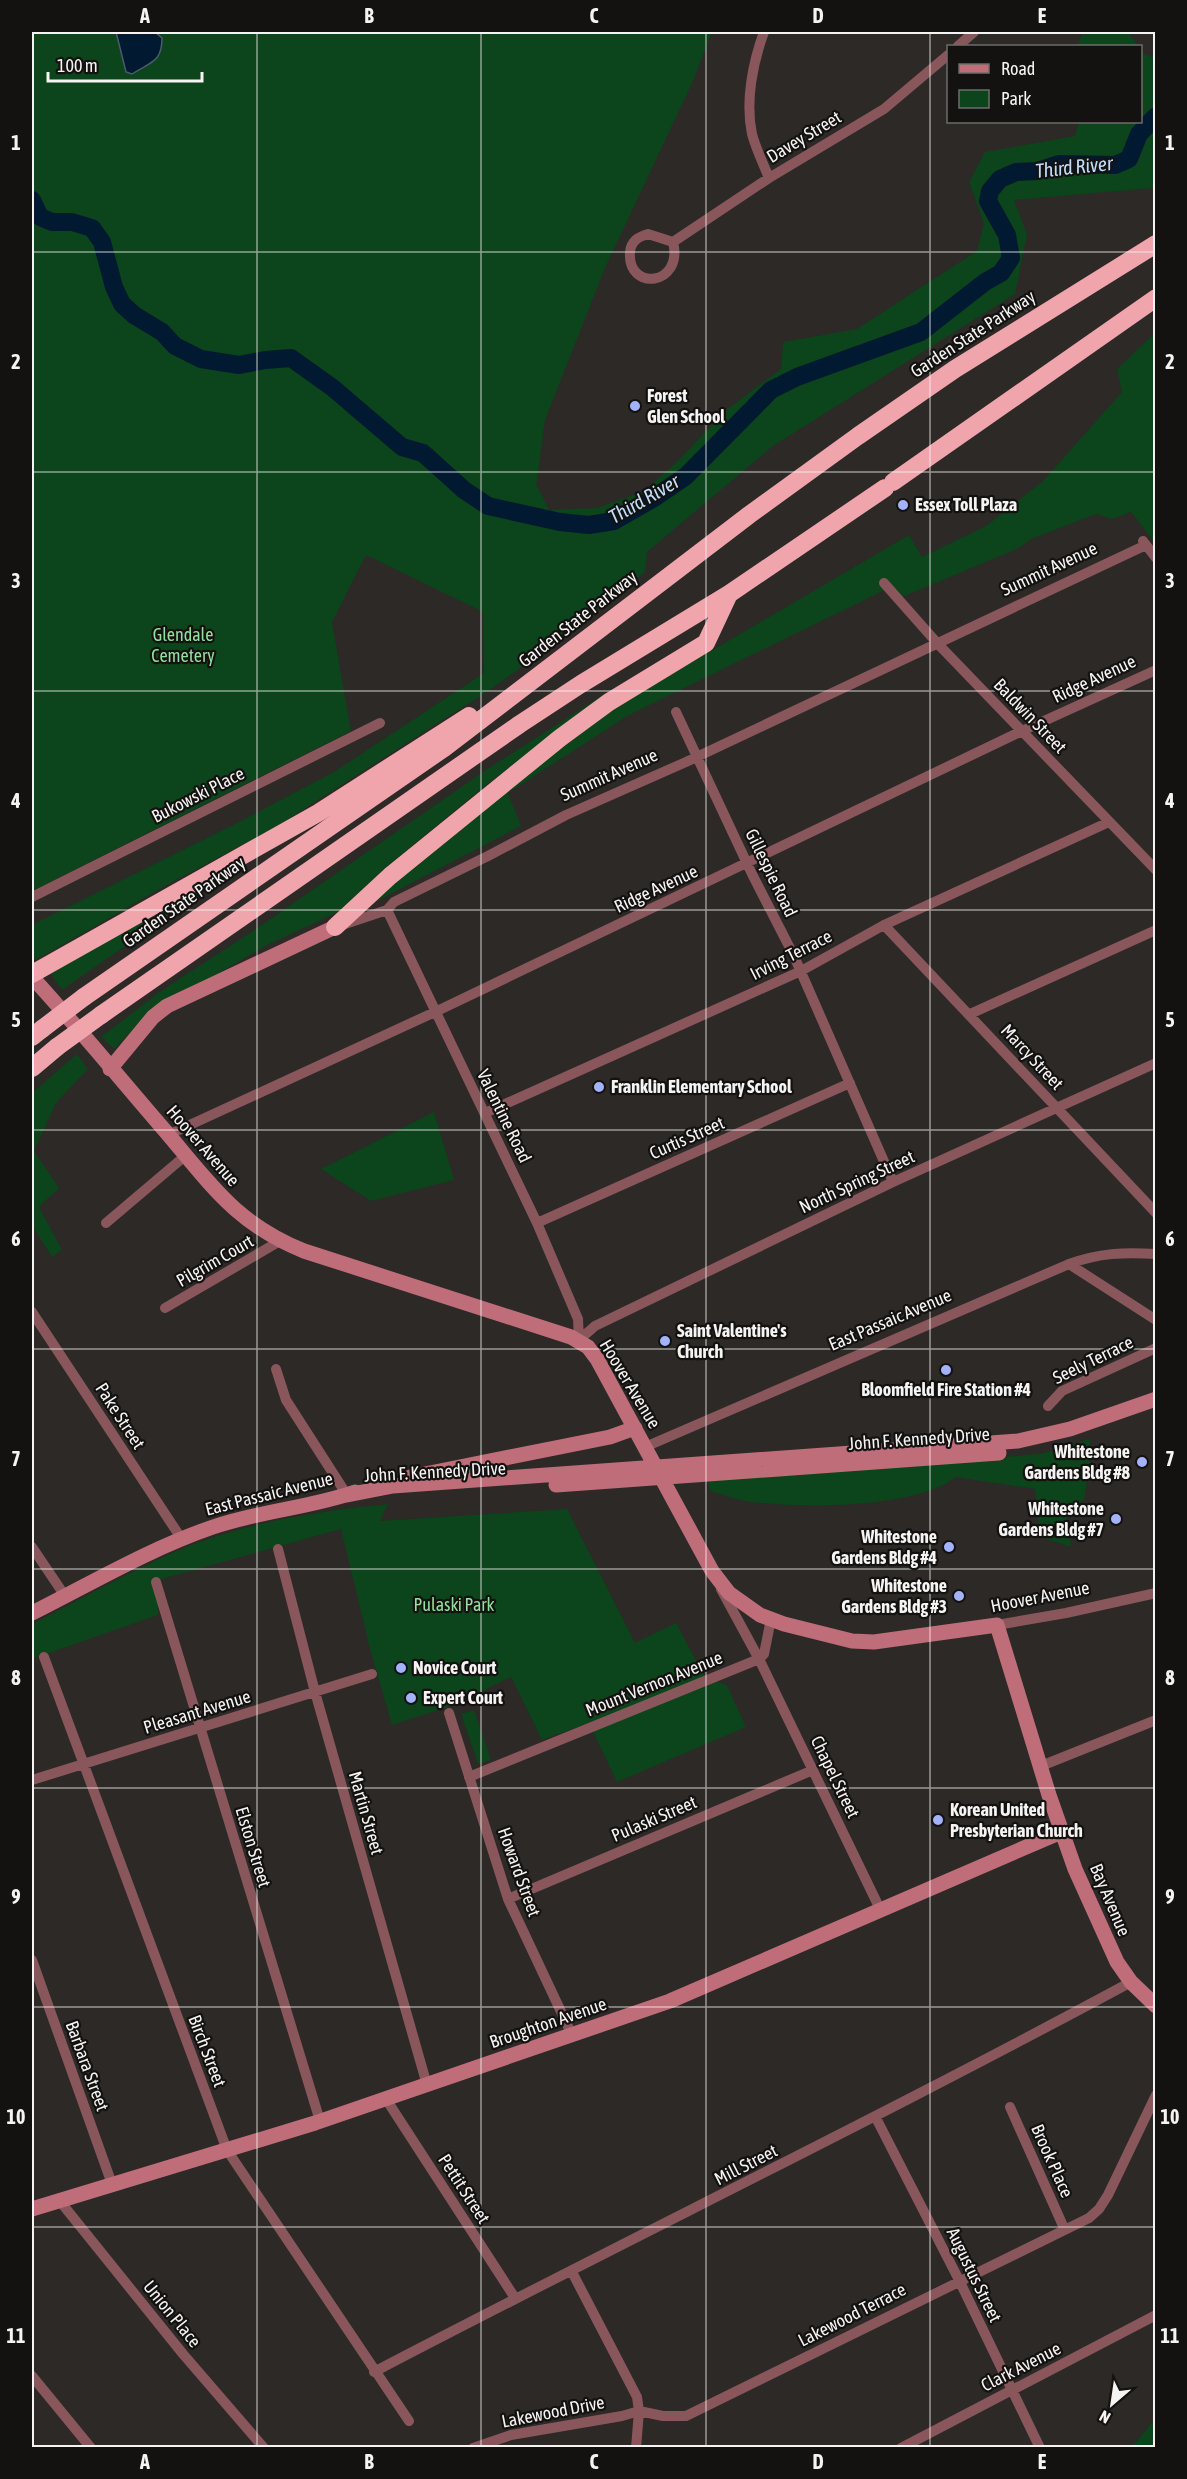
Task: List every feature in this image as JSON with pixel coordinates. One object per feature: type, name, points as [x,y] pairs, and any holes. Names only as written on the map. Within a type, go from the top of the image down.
[{"type":"highway","name":"Garden State Parkway","points":[[37,1033],[84,997],[444,748],[771,498],[858,436],[956,369],[1155,244]]},
{"type":"highway","points":[[32,1068],[101,1015],[520,724],[729,594],[1155,298]]},
{"type":"highway","points":[[335,927],[390,876],[560,738],[609,702],[706,643],[729,594]]},
{"type":"highway","points":[[32,975],[318,813],[561,657]]},
{"type":"street","points":[[764,32],[755,59],[751,116],[752,132],[769,178]]},
{"type":"street","points":[[959,45],[974,32]]},
{"type":"street","name":"Davey Street","points":[[673,242],[769,178],[884,109],[947,56]]},
{"type":"street","points":[[648,234],[673,242],[675,255],[673,265],[666,275],[646,279],[638,275],[632,267],[629,256],[630,246],[637,238],[648,234]]},
{"type":"street","name":"Summit Avenue","points":[[110,1069],[153,1017],[166,1006],[335,927],[387,910],[394,902],[566,815],[697,757],[938,644],[1145,543],[1155,558]]},
{"type":"street","name":"Baldwin Street","points":[[884,583],[938,644],[1155,870]]},
{"type":"street","name":"Ridge Avenue","points":[[168,1135],[435,1012],[1022,731],[1155,670]]},
{"type":"street","name":"Gillespie Road","points":[[676,712],[747,864],[801,971],[893,1182]]},
{"type":"street","name":"Bukowski Place","points":[[32,897],[380,723]]},
{"type":"street","name":"Irving Terrace","points":[[485,1113],[801,971],[884,925],[1108,822]]},
{"type":"street","name":"Valentine Road","points":[[387,910],[537,1223],[578,1319],[579,1340]]},
{"type":"street","name":"Marcy Street","points":[[884,925],[1155,1212]]},
{"type":"street","points":[[970,1014],[1155,930]]},
{"type":"street","name":"Hoover Avenue","points":[[32,975],[185,1156],[231,1206],[258,1228],[280,1241],[579,1340],[597,1359],[712,1571],[739,1602],[771,1619],[863,1642],[997,1625],[1066,1613],[1155,1593]]},
{"type":"street","name":"North Spring Street","points":[[579,1340],[595,1326],[893,1182],[1155,1063]]},
{"type":"street","name":"Curtis Street","points":[[537,1223],[850,1083]]},
{"type":"street","points":[[106,1223],[185,1156]]},
{"type":"street","name":"Pilgrim Court","points":[[165,1308],[280,1241]]},
{"type":"street","name":"East Passaic Avenue","points":[[645,1447],[1091,1255],[1109,1252],[1155,1254]]},
{"type":"street","name":"Seely Terrace","points":[[1069,1264],[1155,1320]]},
{"type":"street","name":"Pake Street","points":[[32,1312],[181,1538]]},
{"type":"street","name":"Seely Terrace","points":[[1048,1406],[1062,1391],[1155,1348]]},
{"type":"street","points":[[276,1369],[286,1400],[346,1495]]},
{"type":"street","name":"John F. Kennedy Drive","points":[[659,1472],[1018,1441],[1070,1429],[1155,1400]]},
{"type":"street","name":"John F. Kennedy Drive","points":[[346,1495],[393,1486],[1019,1450],[1073,1438],[1155,1409]]},
{"type":"street","name":"East Passaic Avenue","points":[[32,1613],[134,1559],[181,1538],[245,1517],[346,1495],[394,1481],[610,1437],[635,1428]]},
{"type":"street","points":[[32,1547],[65,1596]]},
{"type":"street","name":"Martin Street","points":[[278,1549],[315,1692],[427,2085]]},
{"type":"street","points":[[712,1571],[759,1659],[764,1654],[771,1619]]},
{"type":"street","name":"Elston Street","points":[[156,1582],[320,2121]]},
{"type":"street","name":"Bay Avenue","points":[[997,1625],[1061,1832],[1109,1948],[1131,1982],[1155,2006]]},
{"type":"street","name":"Birch Street","points":[[44,1658],[227,2150],[409,2421]]},
{"type":"street","name":"Chapel Street","points":[[759,1659],[880,1909]]},
{"type":"street","name":"Mount Vernon Avenue","points":[[469,1777],[759,1659]]},
{"type":"street","name":"Pleasant Avenue","points":[[32,1780],[372,1674]]},
{"type":"street","name":"Howard Street","points":[[449,1713],[508,1899],[572,2035]]},
{"type":"street","points":[[1041,1766],[1155,1720]]},
{"type":"street","name":"Pulaski Street","points":[[508,1899],[813,1770]]},
{"type":"street","name":"Broughton Avenue","points":[[32,2209],[320,2121],[670,2001],[1061,1832]]},
{"type":"street","name":"Barbara Street","points":[[32,1960],[112,2184]]},
{"type":"street","name":"Mill Street","points":[[374,2372],[515,2298],[572,2272],[876,2118],[1131,1982]]},
{"type":"street","name":"Lakewood Terrace","points":[[639,2411],[674,2417],[686,2416],[1064,2228],[1089,2218],[1099,2209],[1155,2095]]},
{"type":"street","name":"Pettit Street","points":[[386,2099],[515,2298]]},
{"type":"street","name":"Brook Place","points":[[1010,2107],[1064,2228]]},
{"type":"street","name":"Augustus Street","points":[[876,2118],[959,2280],[1040,2448]]},
{"type":"street","name":"Union Place","points":[[59,2200],[183,2354],[264,2448]]},
{"type":"street","points":[[572,2272],[637,2397],[639,2411],[636,2448]]},
{"type":"street","name":"Clark Avenue","points":[[909,2446],[1155,2315]]},
{"type":"street","points":[[32,2376],[91,2448]]},
{"type":"street","name":"Lakewood Drive","points":[[473,2448],[511,2435],[639,2411]]},
{"type":"green space","name":"Glendale Cemetery","points":[[32,32],[712,32],[693,81],[605,268],[545,420],[536,488],[537,485],[549,510],[597,508],[644,491],[677,462],[726,410],[781,369],[783,342],[857,329],[977,251],[984,223],[969,182],[985,152],[1075,136],[1079,123],[1142,123],[1142,52],[1155,58],[1155,183],[1153,188],[1014,200],[1027,234],[1015,294],[773,446],[647,552],[645,572],[526,664],[485,693],[276,827],[172,882],[36,960],[32,956],[32,925],[334,772],[484,673],[483,612],[366,555],[332,622],[351,731],[32,891]]},
{"type":"green space","points":[[1083,32],[1128,32],[1137,45],[1077,45]]},
{"type":"green space","points":[[1155,333],[1155,543],[1131,512],[1112,519],[1096,514],[1031,539],[1019,548],[895,600],[887,589],[629,715],[508,793],[521,826],[377,901],[377,896],[573,732],[909,535],[922,557],[986,526],[1043,481],[1122,392],[1117,369]]},
{"type":"green space","points":[[609,691],[485,786],[386,867],[338,912],[267,945],[214,976],[164,999],[114,1049],[101,1037],[161,991],[256,929],[483,772]]},
{"type":"green space","points":[[255,856],[62,990],[51,974],[161,907]]},
{"type":"green space","points":[[77,1054],[88,1069],[56,1103],[34,1151],[59,1188],[39,1207],[62,1250],[52,1257],[32,1226],[32,1093]]},
{"type":"green space","points":[[434,1112],[454,1180],[371,1201],[321,1169]]},
{"type":"green space","points":[[1089,1439],[1092,1451],[1084,1500],[1066,1510],[1071,1547],[1040,1537],[1035,1489],[956,1477],[938,1488],[886,1501],[794,1505],[745,1501],[710,1491],[708,1479],[971,1461],[1044,1453]]},
{"type":"green space","name":"Pulaski Park","points":[[388,1504],[380,1521],[567,1509],[635,1643],[676,1623],[705,1677],[727,1685],[746,1727],[617,1782],[589,1723],[542,1740],[511,1677],[451,1706],[392,1725],[370,1649],[341,1529],[158,1580],[158,1615],[32,1659],[32,1624],[179,1550],[255,1525],[335,1510]]},
{"type":"green space","points":[[474,1710],[491,1760],[478,1764],[461,1714]]},
{"type":"green space","points":[[1155,2419],[1155,2447],[1132,2447]]},
{"type":"water","points":[[116,32],[155,32],[162,38],[160,52],[154,61],[132,74],[126,72]]},
{"type":"waterway","name":"Third River","points":[[32,200],[40,217],[52,222],[72,222],[92,228],[102,242],[114,287],[122,304],[134,315],[162,332],[175,346],[201,359],[239,365],[291,358],[333,388],[402,447],[423,453],[464,490],[488,506],[560,522],[589,525],[614,521],[686,476],[771,390],[797,377],[921,332],[985,282],[1001,273],[1011,258],[1007,235],[988,201],[990,191],[1000,179],[1016,172],[1037,171],[1059,164],[1115,165],[1129,159],[1139,134],[1156,116]]},
{"type":"place","name":"Forest Glen School","points":[[635,406]]},
{"type":"place","name":"Essex Toll Plaza","points":[[903,505]]},
{"type":"place","name":"Franklin Elementary School","points":[[599,1087]]},
{"type":"place","name":"Saint Valentine's Church","points":[[665,1341]]},
{"type":"place","name":"Bloomfield Fire Station #4","points":[[946,1370]]},
{"type":"place","name":"Whitestone Gardens Bldg #8","points":[[1142,1462]]},
{"type":"place","name":"Whitestone Gardens Bldg #7","points":[[1116,1519]]},
{"type":"place","name":"Whitestone Gardens Bldg #4","points":[[949,1547]]},
{"type":"place","name":"Whitestone Gardens Bldg #3","points":[[959,1596]]},
{"type":"place","name":"Novice Court","points":[[401,1668]]},
{"type":"place","name":"Expert Court","points":[[411,1698]]},
{"type":"place","name":"Korean United Presbyterian Church","points":[[938,1820]]}]
